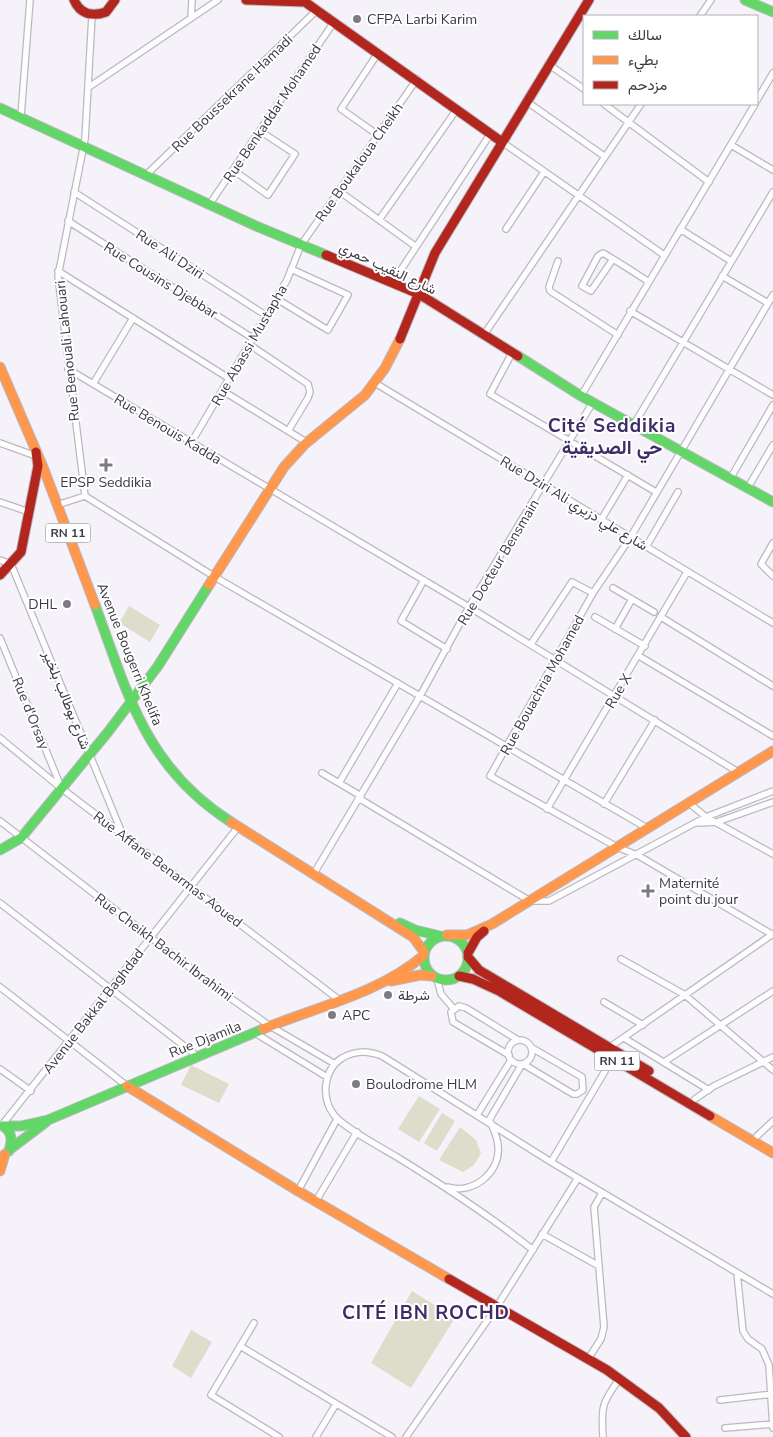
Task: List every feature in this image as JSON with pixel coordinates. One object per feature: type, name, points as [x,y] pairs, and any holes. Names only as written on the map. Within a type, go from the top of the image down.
[{"type":"main road","points":[[74,0],[79,9],[92,16],[106,12],[115,0]]},
{"type":"main road","points":[[246,0],[305,2],[417,79],[502,142]]},
{"type":"main road","points":[[0,850],[21,838],[132,701],[170,647],[284,467],[306,442],[375,383],[396,346],[418,294],[420,284],[435,252],[548,64],[589,0]]},
{"type":"main road","points":[[745,0],[773,12]]},
{"type":"main road","name":"شارع النقيب حمري","points":[[0,108],[21,116],[209,205],[418,294],[581,396],[773,502]]},
{"type":"main road","name":"Avenue Bougerri Khelifa","points":[[0,369],[57,505],[132,701],[150,741],[168,768],[189,791],[238,827],[313,875],[376,912],[417,940],[424,954]]},
{"type":"main road","points":[[0,575],[21,552],[38,466],[36,454]]},
{"type":"main road","points":[[374,985],[408,969],[424,954],[430,942],[443,936],[467,934],[492,924],[773,750]]},
{"type":"main road","name":"Avenue Bougerri Khelifa","points":[[376,912],[414,930],[443,936]]},
{"type":"main road","points":[[374,985],[414,976],[448,980],[459,976],[466,966],[468,955],[478,937],[492,924]]},
{"type":"main road","points":[[443,936],[462,943],[468,955]]},
{"type":"main road","points":[[424,954],[424,965],[435,977]]},
{"type":"main road","name":"RN 11","points":[[468,955],[479,970],[773,1145]]},
{"type":"main road","name":"RN 11","points":[[459,976],[483,983],[499,991],[773,1153]]},
{"type":"main road","name":"Rue Djamila","points":[[48,1120],[197,1056],[374,985]]},
{"type":"main road","points":[[127,1086],[298,1191],[496,1308],[620,1378],[670,1416],[686,1437]]},
{"type":"main road","points":[[2,1125],[21,1126],[48,1120]]},
{"type":"main road","points":[[5,1153],[48,1120]]},
{"type":"main road","points":[[0,1171],[5,1153],[12,1140],[2,1125]]},
{"type":"street","points":[[21,116],[30,0]]},
{"type":"street","points":[[191,18],[192,0]]},
{"type":"street","points":[[88,87],[218,0]]},
{"type":"street","points":[[701,15],[711,0]]},
{"type":"street","name":"Rue Boussekrane Hamadi","points":[[146,175],[317,10]]},
{"type":"street","name":"Rue Benouali Lahouari","points":[[84,496],[58,271],[83,147],[92,16]]},
{"type":"street","name":"Rue Benkaddar Mohamed","points":[[209,205],[334,22]]},
{"type":"street","points":[[378,53],[341,109],[378,135]]},
{"type":"street","points":[[548,64],[583,88]]},
{"type":"street","points":[[758,98],[773,73]]},
{"type":"street","name":"Rue Boukaloua Cheikh","points":[[301,245],[417,79]]},
{"type":"street","points":[[526,101],[604,156]]},
{"type":"street","points":[[605,105],[709,182]]},
{"type":"street","points":[[483,336],[639,105]]},
{"type":"street","points":[[581,396],[754,105]]},
{"type":"street","points":[[379,220],[457,109]]},
{"type":"street","points":[[233,170],[268,195],[296,154],[260,131]]},
{"type":"street","points":[[393,282],[491,133]]},
{"type":"street","points":[[502,142],[664,255]]},
{"type":"street","points":[[731,145],[773,170]]},
{"type":"street","points":[[506,229],[544,172]]},
{"type":"street","points":[[339,191],[416,246]]},
{"type":"street","name":"Rue Ali Dziri","points":[[74,192],[267,316]]},
{"type":"street","points":[[633,426],[773,192]]},
{"type":"street","name":"Rue Cousins Djebbar","points":[[68,221],[254,339]]},
{"type":"street","points":[[680,229],[731,261]]},
{"type":"street","name":"Rue Abassi Mustapha","points":[[192,443],[277,299],[301,245]]},
{"type":"street","points":[[613,259],[591,291],[582,286],[599,255],[603,253],[613,259],[649,282]]},
{"type":"street","points":[[558,261],[550,290],[565,302],[618,335]]},
{"type":"street","points":[[277,299],[328,330],[348,295],[291,269]]},
{"type":"street","points":[[58,271],[230,378]]},
{"type":"street","points":[[722,276],[768,303]]},
{"type":"street","name":"Rue Bouachria Mohamed","points":[[547,809],[490,776],[593,594],[630,538],[773,294]]},
{"type":"street","points":[[630,311],[773,395]]},
{"type":"street","points":[[93,384],[133,318]]},
{"type":"street","points":[[250,345],[308,384],[310,392],[308,398],[288,431]]},
{"type":"street","points":[[512,353],[490,394],[656,492]]},
{"type":"street","name":"Rue Benouis Kadda","points":[[68,369],[531,644],[556,662],[655,720],[738,772]]},
{"type":"street","name":"Rue Dziri Ali شارع علي دزيري","points":[[375,383],[773,624]]},
{"type":"street","points":[[223,392],[306,442]]},
{"type":"street","name":"Rue Docteur Bensmain","points":[[313,875],[361,798],[447,649],[469,607],[593,402]]},
{"type":"street","points":[[730,479],[773,405]]},
{"type":"street","points":[[0,443],[36,454]]},
{"type":"street","points":[[747,488],[770,455],[773,445]]},
{"type":"street","points":[[601,520],[628,475]]},
{"type":"street","points":[[646,547],[678,492]]},
{"type":"street","points":[[57,505],[84,496],[215,576],[647,828]]},
{"type":"street","points":[[0,502],[29,512]]},
{"type":"street","points":[[773,543],[761,564],[773,576]]},
{"type":"street","points":[[0,560],[11,564]]},
{"type":"street","name":"شارع بوطالب بلخير","points":[[11,564],[123,835]]},
{"type":"street","name":"Rue X","points":[[547,809],[687,572]]},
{"type":"street","points":[[424,580],[401,621],[447,649]]},
{"type":"street","name":"Rue Bouachria Mohamed","points":[[531,644],[572,582],[593,594]]},
{"type":"street","points":[[613,588],[654,612]]},
{"type":"street","points":[[615,629],[632,599]]},
{"type":"street","points":[[595,617],[645,646]]},
{"type":"street","points":[[661,617],[773,686]]},
{"type":"street","name":"Rue d'Orsay","points":[[0,638],[62,788]]},
{"type":"street","points":[[639,656],[773,736]]},
{"type":"street","points":[[339,783],[398,683]]},
{"type":"street","points":[[604,804],[655,720]]},
{"type":"street","name":"Rue Affane Benarmas Aoued","points":[[0,738],[62,788],[338,999]]},
{"type":"street","points":[[322,773],[530,901],[549,901],[706,817],[773,791]]},
{"type":"street","points":[[697,823],[717,822],[773,802]]},
{"type":"street","points":[[689,803],[706,817],[773,854]]},
{"type":"street","points":[[547,809],[635,855],[773,935],[610,1048]]},
{"type":"street","name":"Rue Cheikh Bachir Ibrahimi","points":[[0,821],[150,937],[270,1026],[335,1064]]},
{"type":"street","name":"Avenue Bakkal Baghdad","points":[[2,1125],[71,1041],[150,937],[238,827]]},
{"type":"street","points":[[0,904],[197,1056]]},
{"type":"street","points":[[621,959],[685,995],[722,1024],[773,1070]]},
{"type":"street","points":[[435,977],[441,994],[454,1008]]},
{"type":"street","points":[[0,988],[127,1086]]},
{"type":"street","points":[[664,1062],[773,991]]},
{"type":"street","points":[[604,1002],[643,1025]]},
{"type":"street","points":[[459,1006],[466,1008],[582,1077],[583,1090],[573,1094],[523,1064],[516,1064],[510,1058],[453,1022],[450,1018],[454,1008],[459,1006]]},
{"type":"street","points":[[255,1033],[327,1077]]},
{"type":"street","points":[[624,1038],[709,1090]]},
{"type":"street","points":[[477,1115],[510,1058],[509,1047],[518,1040]]},
{"type":"street","points":[[489,1122],[523,1064],[532,1056],[532,1048]]},
{"type":"street","points":[[532,1250],[440,1184],[337,1119],[326,1102],[325,1087],[327,1077],[335,1064],[352,1053],[368,1052],[382,1056],[551,1162],[773,1294]]},
{"type":"street","points":[[696,1099],[709,1090],[773,1058]]},
{"type":"street","points":[[0,1069],[31,1091]]},
{"type":"street","points":[[551,1162],[605,1071]]},
{"type":"street","points":[[298,1191],[337,1119]]},
{"type":"street","points":[[440,1184],[454,1189],[468,1188],[481,1182],[492,1172],[497,1162],[498,1146],[489,1122]]},
{"type":"street","points":[[757,1136],[773,1122]]},
{"type":"street","points":[[316,1201],[358,1132]]},
{"type":"street","points":[[406,1437],[496,1308],[578,1178]]},
{"type":"street","points":[[588,1360],[603,1334],[594,1206],[602,1193]]},
{"type":"street","points":[[542,1234],[599,1266]]},
{"type":"street","points":[[737,1273],[743,1331],[748,1339],[762,1349],[771,1365],[773,1428]]},
{"type":"street","points":[[254,1323],[211,1395],[279,1437]]},
{"type":"street","points":[[240,1346],[392,1437]]},
{"type":"street","points":[[603,1437],[601,1413],[603,1402],[620,1378]]},
{"type":"street","points":[[720,1400],[772,1394]]},
{"type":"street","points":[[316,1437],[336,1404]]},
{"type":"street","points":[[725,1428],[773,1424]]},
{"type":"green space","points":[[129,606],[160,625],[150,642],[119,623]]},
{"type":"green space","points":[[191,1065],[229,1084],[219,1103],[181,1085]]},
{"type":"green space","points":[[419,1096],[440,1109],[419,1142],[398,1129]]},
{"type":"green space","points":[[442,1113],[455,1121],[437,1151],[424,1143]]},
{"type":"green space","points":[[460,1127],[476,1140],[481,1153],[474,1165],[463,1172],[439,1160]]},
{"type":"green space","points":[[412,1291],[455,1318],[411,1388],[371,1363]]},
{"type":"green space","points":[[191,1330],[212,1342],[191,1378],[172,1366]]},
{"type":"traffic: fast","points":[[745,0],[773,12]]},
{"type":"traffic: fast","points":[[0,108],[256,226],[326,255]]},
{"type":"traffic: fast","points":[[518,356],[581,396],[773,502]]},
{"type":"traffic: fast","points":[[0,850],[21,838],[108,732],[158,666],[209,585]]},
{"type":"traffic: fast","points":[[95,605],[130,698],[143,726],[159,753],[178,777],[202,801],[231,822]]},
{"type":"traffic: fast","points":[[400,923],[415,930],[440,936]]},
{"type":"traffic: fast","points":[[450,936],[462,942],[467,949],[468,958],[467,967],[462,974],[455,979],[442,980],[434,977],[427,970],[424,954],[427,946],[434,939],[450,936]]},
{"type":"traffic: fast","points":[[5,1126],[21,1126],[48,1120],[263,1029]]},
{"type":"traffic: fast","points":[[9,1150],[46,1122]]},
{"type":"traffic: fast","points":[[3,1126],[9,1131],[11,1137],[9,1151]]},
{"type":"traffic: slow","points":[[209,585],[284,467],[305,444],[365,395],[385,368],[400,339]]},
{"type":"traffic: slow","points":[[0,367],[43,467],[95,605]]},
{"type":"traffic: slow","points":[[447,935],[467,935],[492,924],[773,751]]},
{"type":"traffic: slow","points":[[231,822],[413,937],[424,952]]},
{"type":"traffic: slow","points":[[263,1029],[367,990],[405,969],[423,956]]},
{"type":"traffic: slow","points":[[391,981],[420,975],[432,976]]},
{"type":"traffic: slow","points":[[127,1086],[298,1191],[449,1279]]},
{"type":"traffic: slow","points":[[710,1116],[773,1153]]},
{"type":"traffic: slow","points":[[0,1171],[5,1154]]},
{"type":"traffic: jam","points":[[74,0],[83,11],[91,14],[106,12],[115,0]]},
{"type":"traffic: jam","points":[[246,0],[305,2],[502,142]]},
{"type":"traffic: jam","points":[[400,339],[435,253],[589,0]]},
{"type":"traffic: jam","points":[[326,255],[419,294],[518,356]]},
{"type":"traffic: jam","points":[[0,575],[21,552],[38,466],[36,452]]},
{"type":"traffic: jam","points":[[468,953],[477,937],[484,931]]},
{"type":"traffic: jam","points":[[468,957],[479,970],[649,1071]]},
{"type":"traffic: jam","points":[[459,976],[473,979],[499,991],[710,1116]]},
{"type":"traffic: jam","points":[[449,1279],[607,1370],[659,1408],[686,1437]]},
{"type":"place","name":"CFPA Larbi Karim","points":[[357,19]]},
{"type":"place","name":"EPSP Seddikia","points":[[106,465]]},
{"type":"place","name":"DHL","points":[[67,604]]},
{"type":"place","name":"Maternité point du jour","points":[[648,891]]},
{"type":"place","name":"شرطة","points":[[388,995]]},
{"type":"place","name":"APC","points":[[332,1015]]},
{"type":"place","name":"Boulodrome HLM","points":[[356,1084]]},
{"type":"district","name":"Cité Seddikia حي الصديقية","points":[[612,436]]},
{"type":"district","name":"CITÉ IBN ROCHD","points":[[426,1312]]}]
